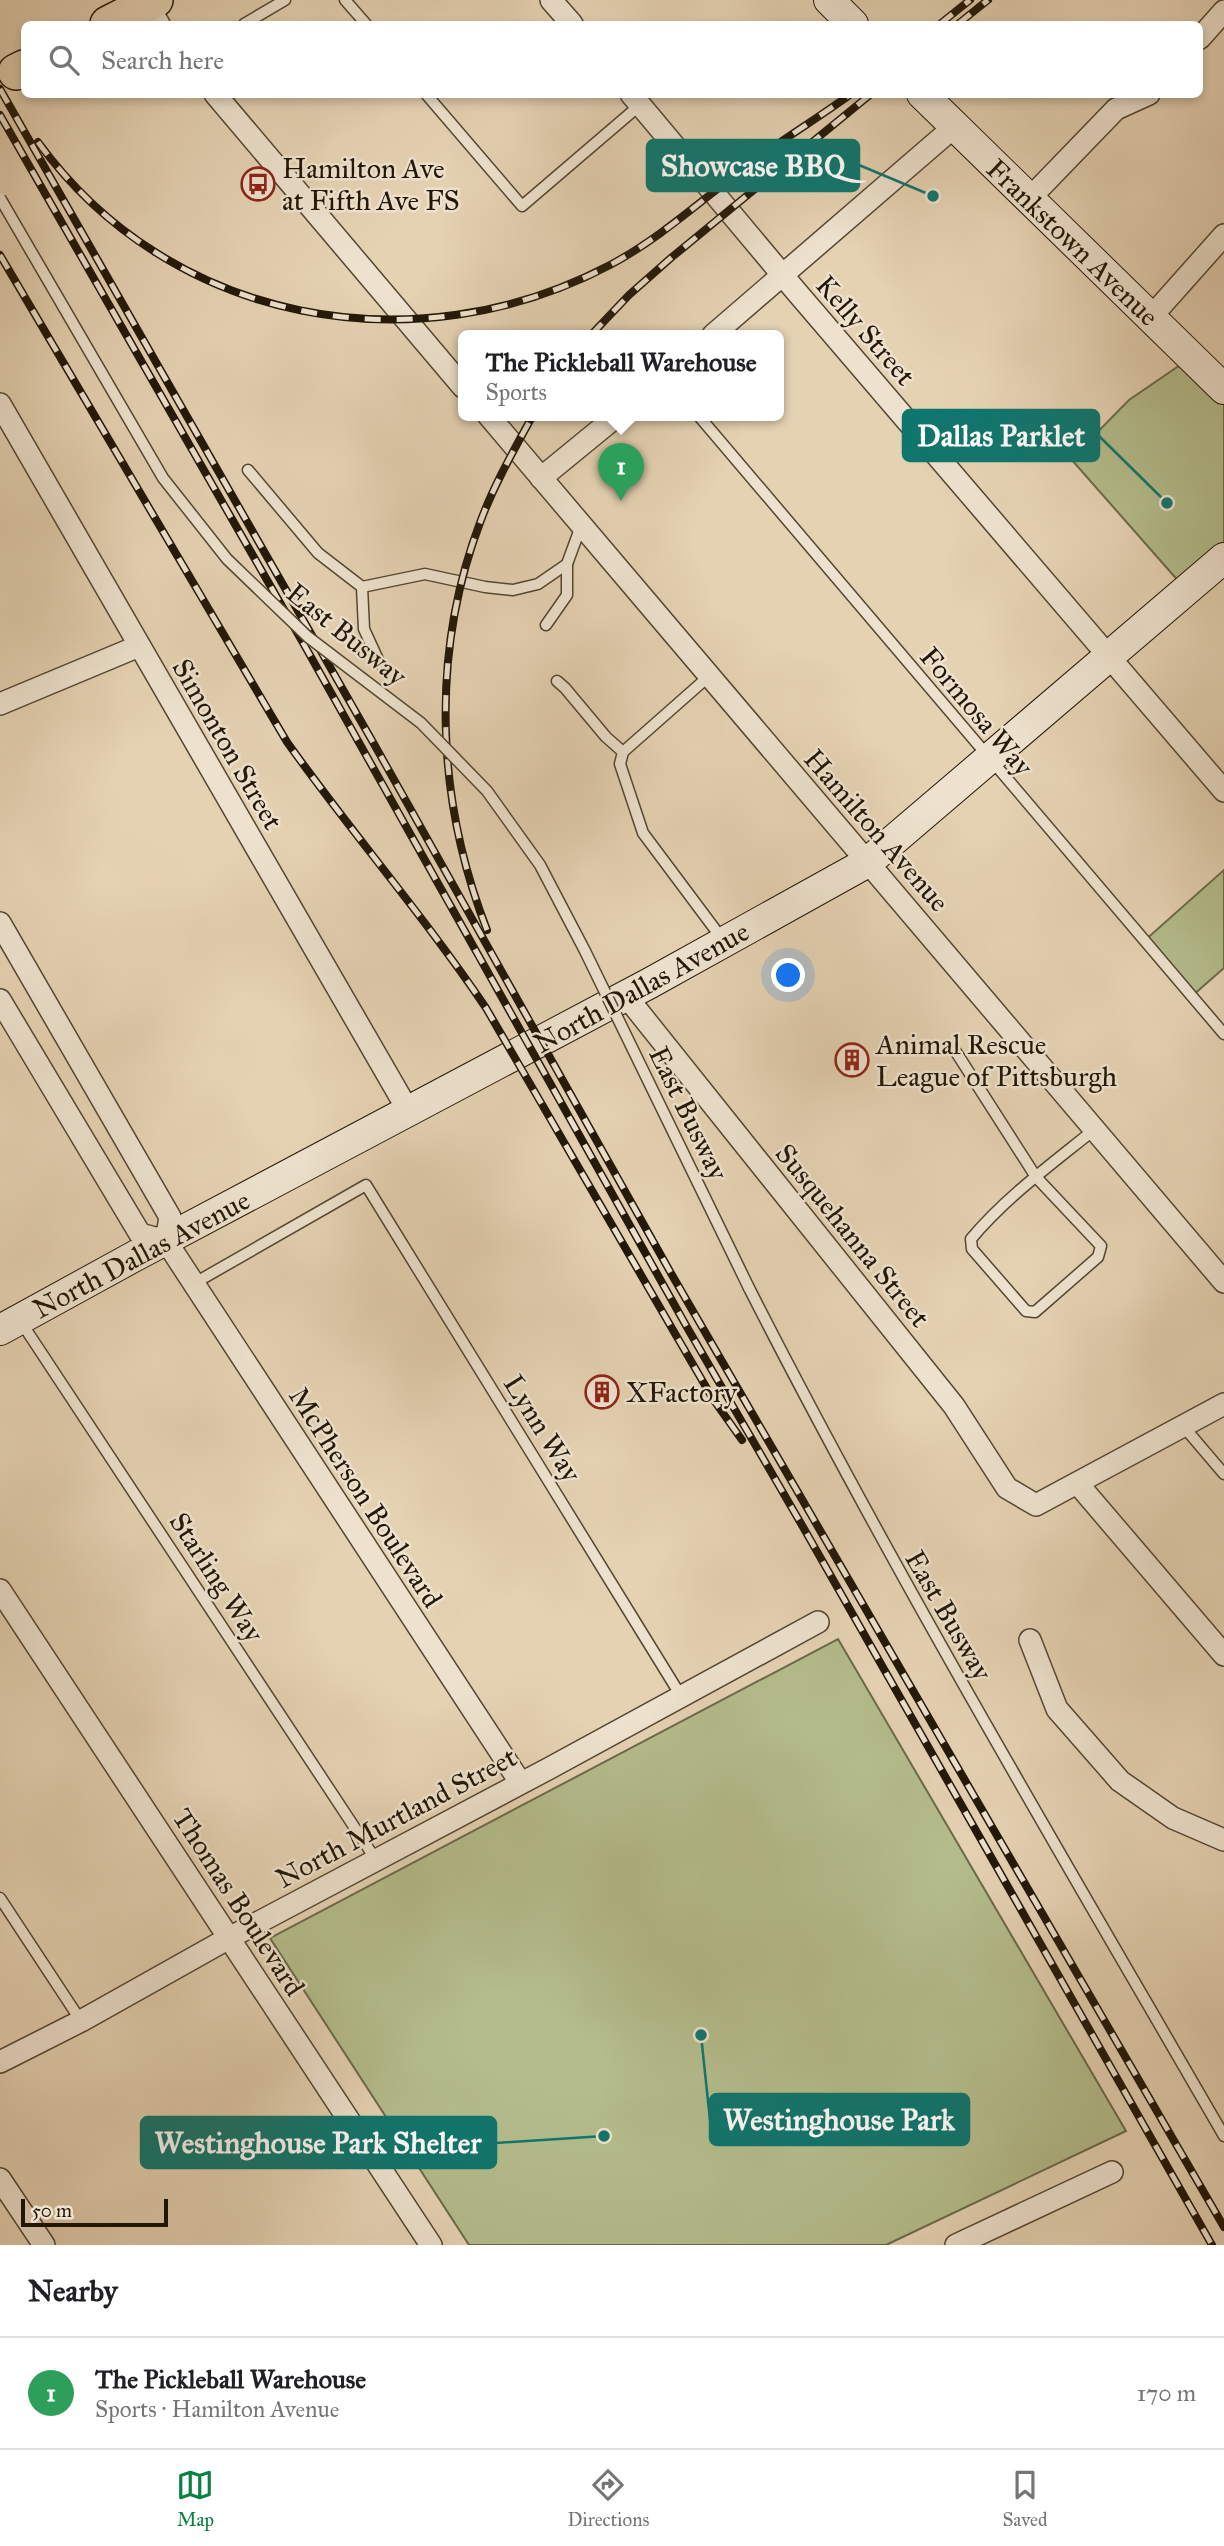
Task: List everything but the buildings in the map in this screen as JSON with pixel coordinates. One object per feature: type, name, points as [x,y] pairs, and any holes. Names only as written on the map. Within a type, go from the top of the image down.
[{"type":"highway","points":[[116,21],[151,7]]},
{"type":"main road","points":[[829,0],[850,21]]},
{"type":"main road","name":"Frankstown Avenue","points":[[926,98],[1224,389]]},
{"type":"main road","name":"North Dallas Avenue","points":[[10,1325],[626,996],[868,862],[1224,558]]},
{"type":"street","points":[[551,0],[569,21]]},
{"type":"street","points":[[1203,34],[1224,11]]},
{"type":"street","points":[[218,98],[458,380]]},
{"type":"street","points":[[1030,198],[1116,109],[1140,98]]},
{"type":"street","name":"Kelly Street","points":[[636,100],[782,275],[1224,791]]},
{"type":"street","points":[[719,330],[954,127]]},
{"type":"street","points":[[1150,317],[1224,235]]},
{"type":"street","name":"Simonton Street","points":[[0,404],[409,1112]]},
{"type":"street","name":"Hamilton Avenue","points":[[493,421],[1224,1282]]},
{"type":"street","points":[[541,478],[611,421]]},
{"type":"street","points":[[0,704],[139,646]]},
{"type":"street","name":"McPherson Boulevard","points":[[0,923],[170,1217],[166,1241],[520,1782]]},
{"type":"street","points":[[41,994],[4,1006],[140,1234],[166,1241]]},
{"type":"street","name":"Susquehanna Street","points":[[626,996],[954,1406],[1007,1488],[1036,1506],[1077,1484]]},
{"type":"street","points":[[1224,1404],[1077,1484],[1224,1655]]},
{"type":"street","name":"Thomas Boulevard","points":[[0,1590],[431,2245]]},
{"type":"street","name":"North Murtland Street","points":[[0,2062],[81,2021],[229,1938],[818,1622]]},
{"type":"street","points":[[1030,1640],[1057,1709],[1120,1781],[1173,1818],[1224,1840]]},
{"type":"street","points":[[956,2245],[985,2239],[1112,2172]]},
{"type":"street","points":[[0,2179],[44,2245]]},
{"type":"lane","points":[[249,21],[285,0]]},
{"type":"lane","points":[[345,0],[363,21]]},
{"type":"lane","points":[[429,98],[522,206],[636,100]]},
{"type":"lane","name":"East Busway","points":[[0,198],[163,478],[227,559],[308,637],[421,723],[487,791],[540,865],[585,951],[811,1412],[916,1605],[1224,2136]]},
{"type":"lane","name":"Formosa Way","points":[[703,421],[1224,1034]]},
{"type":"lane","points":[[248,470],[318,553],[362,587],[425,574],[513,590],[538,584],[567,564]]},
{"type":"lane","points":[[545,625],[567,595],[567,564],[581,526]]},
{"type":"lane","points":[[362,587],[364,629],[380,664]]},
{"type":"lane","points":[[708,677],[623,752],[620,764],[643,833],[724,943]]},
{"type":"lane","points":[[556,681],[623,752]]},
{"type":"lane","points":[[956,1052],[1036,1177],[1101,1246],[1098,1257],[1035,1312],[1026,1311],[972,1249],[971,1239],[1036,1177],[1095,1129]]},
{"type":"lane","name":"Lynn Way","points":[[193,1284],[366,1185],[681,1696]]},
{"type":"lane","name":"Starling Way","points":[[10,1325],[376,1860]]},
{"type":"lane","points":[[1184,1427],[1224,1474]]},
{"type":"lane","points":[[0,1898],[81,2021]]},
{"type":"green space","points":[[1183,363],[1224,403],[1224,548],[1181,584],[1071,459],[1129,400]]},
{"type":"green space","points":[[1224,870],[1224,968],[1192,996],[1144,941]]},
{"type":"green space","points":[[838,1639],[1126,2131],[886,2245],[469,2245],[270,1938]]},
{"type":"railway","points":[[944,21],[970,0]]},
{"type":"railway","points":[[962,21],[988,0]]},
{"type":"railway","points":[[0,89],[374,744],[672,1275],[1224,2227]]},
{"type":"railway","points":[[38,142],[92,204],[156,252],[226,288],[300,310],[378,319],[457,315],[535,297],[610,265],[665,230],[763,154],[845,98]]},
{"type":"railway","points":[[596,330],[629,295],[672,257],[866,98]]},
{"type":"railway","points":[[0,115],[302,641],[688,1329],[1212,2245]]},
{"type":"railway","points":[[0,255],[287,742],[438,940],[486,1008],[713,1399],[742,1440]]},
{"type":"railway","points":[[487,930],[457,829],[449,778],[447,674],[453,622],[465,570],[481,520],[530,421]]},
{"type":"place","name":"Hamilton Ave at Fifth Ave FS","points":[[258,184]]},
{"type":"place","name":"Showcase BBQ","points":[[933,196]]},
{"type":"place","name":"The Pickleball Warehouse","points":[[621,501]]},
{"type":"place","name":"Dallas Parklet","points":[[1167,503]]},
{"type":"place","name":"Animal Rescue League of Pittsburgh","points":[[852,1060]]},
{"type":"place","name":"XFactory","points":[[602,1392]]},
{"type":"place","name":"Westinghouse Park","points":[[701,2035]]},
{"type":"place","name":"Westinghouse Park Shelter","points":[[604,2136]]}]
